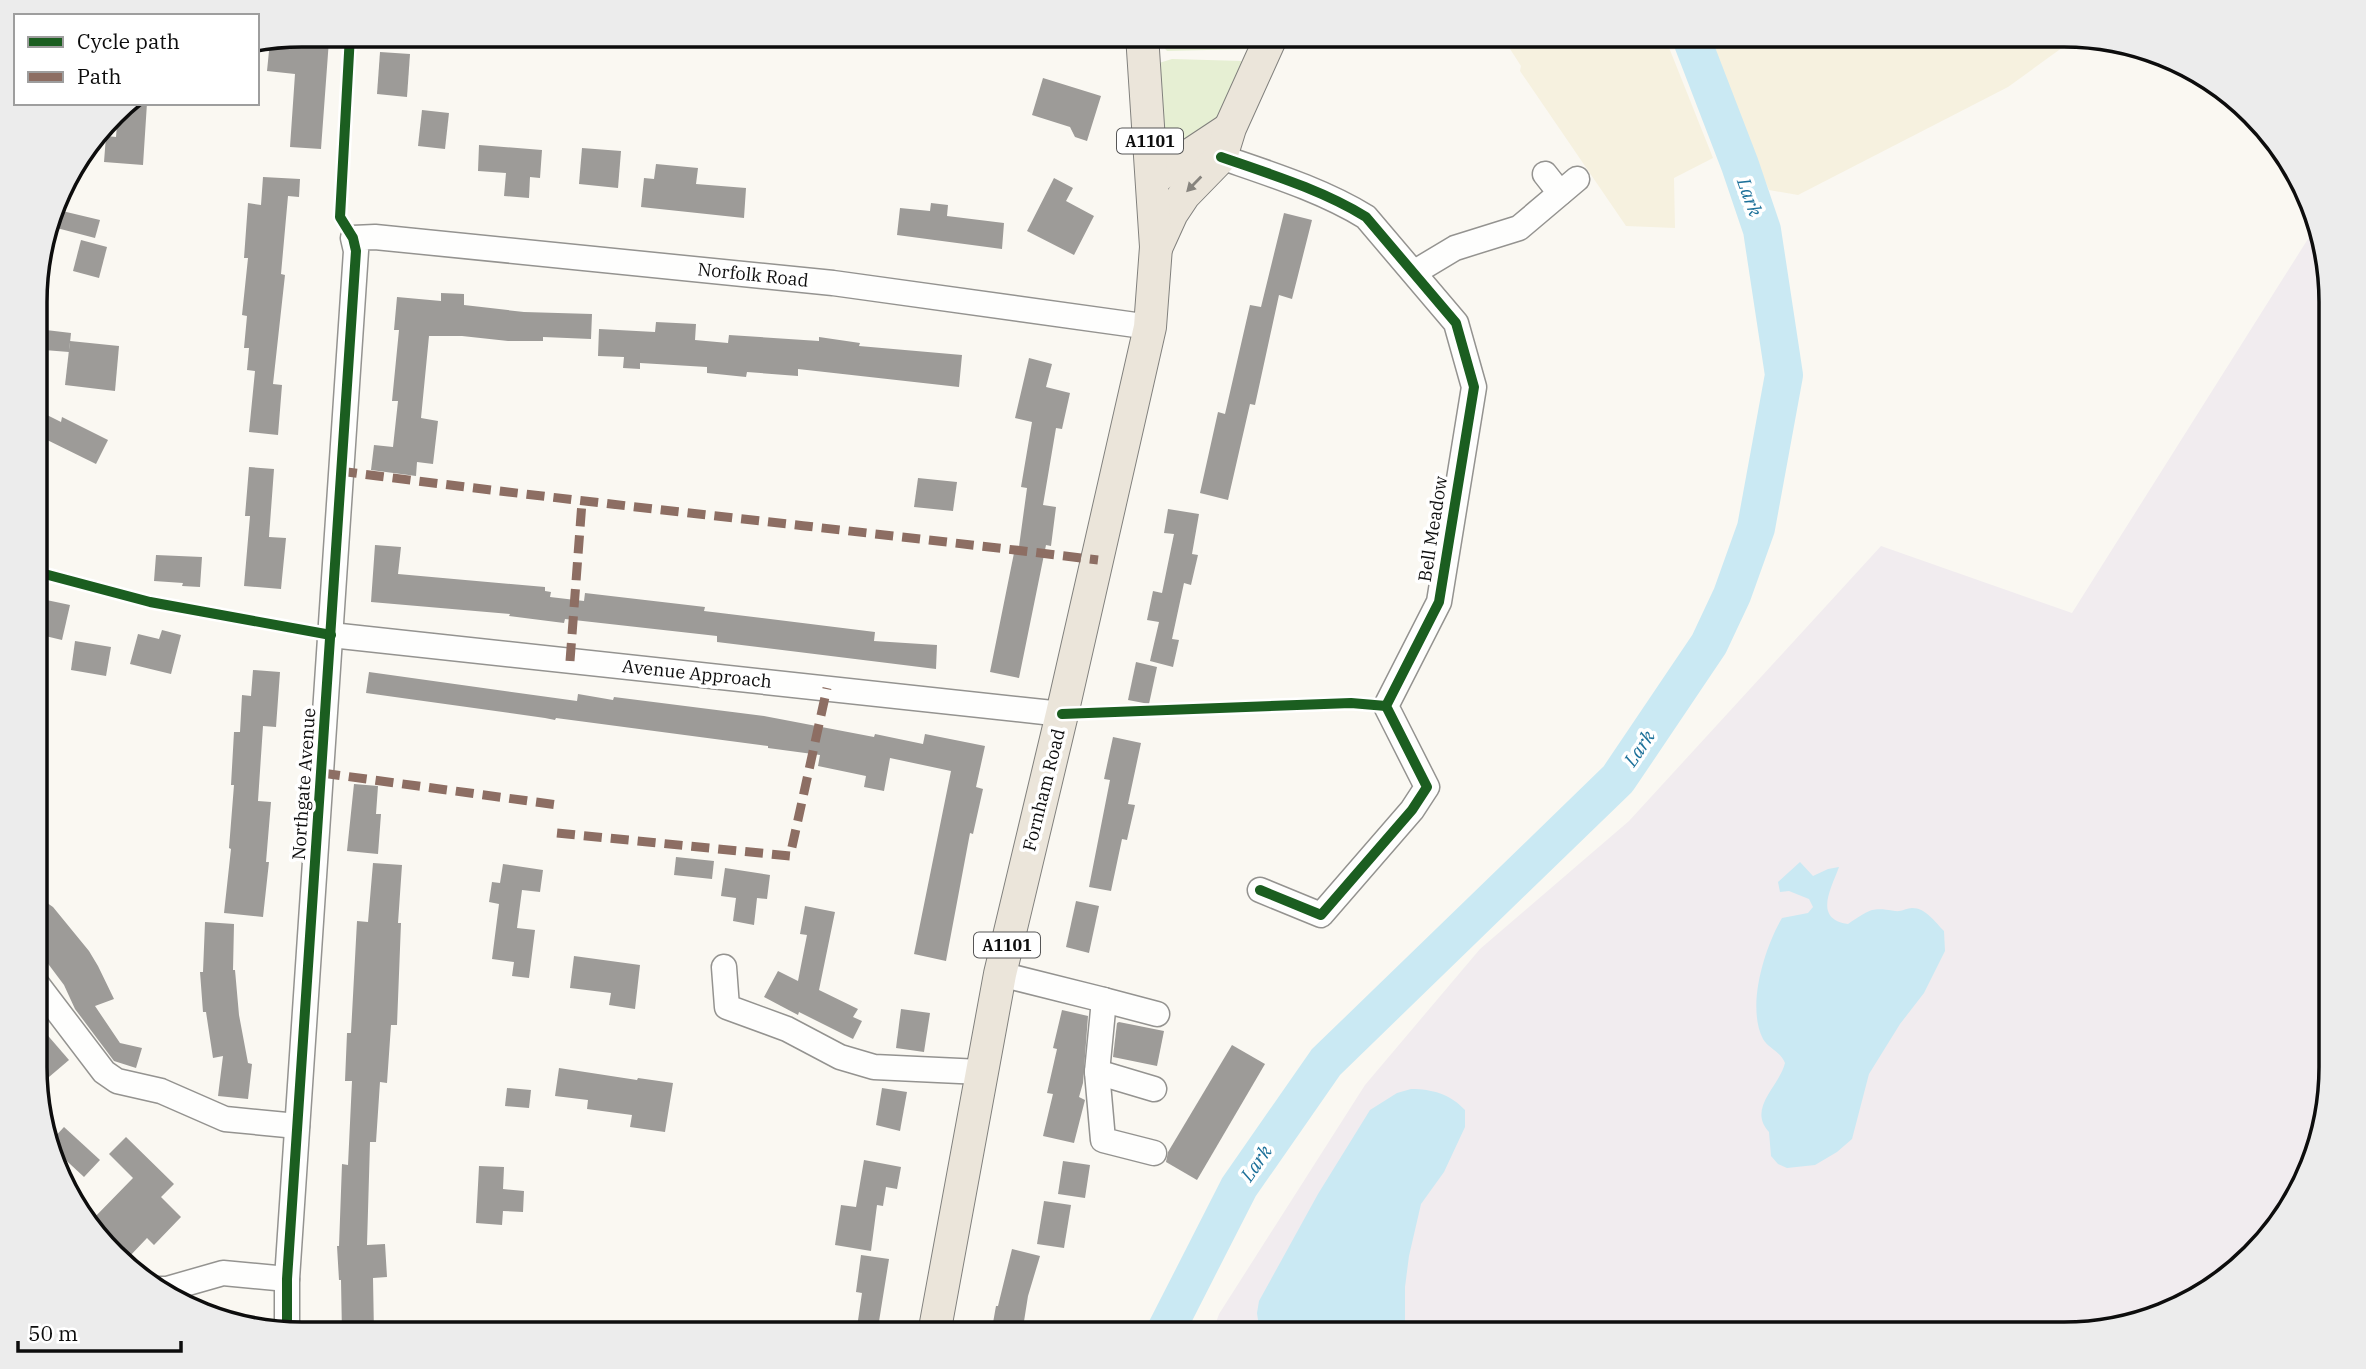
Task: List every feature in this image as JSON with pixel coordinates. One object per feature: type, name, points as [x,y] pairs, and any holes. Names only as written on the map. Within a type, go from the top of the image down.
[{"type":"main road","name":"Fornham Road","points":[[936,1322],[1000,974],[1150,327],[1156,247],[1143,47]]},
{"type":"main road","name":"Fornham Road","points":[[1156,247],[1184,195],[1226,143],[1267,47]]},
{"type":"main road","name":"A1101","points":[[1152,180],[1226,143]]},
{"type":"street","name":"Bell Meadow","points":[[1226,143],[1366,217],[1456,323],[1474,387],[1439,602],[1387,706],[1427,787],[1412,810],[1321,915],[1260,890]]},
{"type":"street","points":[[1415,272],[1455,248],[1519,228],[1569,186],[1545,174]]},
{"type":"street","name":"Norfolk Road","points":[[353,238],[375,237],[833,283],[1150,327]]},
{"type":"street","name":"Northgate Avenue","points":[[287,1321],[287,1279],[356,251],[353,238]]},
{"type":"street","name":"Avenue Approach","points":[[331,635],[1062,714]]},
{"type":"street","points":[[724,967],[727,1007],[787,1029],[840,1057],[874,1067],[981,1072]]},
{"type":"street","points":[[1000,974],[1157,1014]]},
{"type":"street","points":[[47,997],[104,1072],[117,1081],[161,1091],[225,1119],[297,1126]]},
{"type":"street","points":[[1104,1000],[1097,1072],[1102,1140],[1154,1153]]},
{"type":"street","points":[[1097,1072],[1154,1089]]},
{"type":"street","points":[[174,1287],[223,1273],[287,1279]]},
{"type":"shaded area","points":[[1509,47],[1669,47],[1713,158],[1674,178],[1675,228],[1626,226],[1520,71],[1521,66]]},
{"type":"shaded area","points":[[1708,47],[2063,47],[2008,87],[1798,195],[1769,190]]},
{"type":"shaded area","points":[[2310,236],[2317,269],[2319,302],[2317,1100],[2305,1149],[2285,1194],[2255,1235],[2219,1269],[2191,1288],[2146,1308],[2097,1320],[2064,1322],[1216,1322],[1365,1085],[1480,949],[1629,821],[1881,546],[2072,613]]},
{"type":"green space","points":[[1163,47],[1249,47],[1248,49],[1167,51]]},
{"type":"green space","points":[[1172,59],[1243,61],[1245,71],[1211,143],[1166,168],[1159,63]]},
{"type":"water","points":[[1800,862],[1813,876],[1839,867],[1827,902],[1831,916],[1837,921],[1848,924],[1866,913],[1880,909],[1922,910],[1944,931],[1945,951],[1924,993],[1900,1024],[1869,1074],[1852,1139],[1815,1165],[1787,1168],[1778,1164],[1771,1156],[1769,1132],[1761,1114],[1785,1063],[1763,1039],[1756,1010],[1764,960],[1782,918],[1808,913],[1813,907],[1809,899],[1789,891],[1780,892],[1778,882]]},
{"type":"water","points":[[1411,1089],[1433,1091],[1447,1096],[1465,1110],[1465,1127],[1444,1172],[1421,1204],[1409,1256],[1405,1287],[1405,1322],[1258,1322],[1259,1301],[1318,1194],[1370,1110],[1397,1093]]},
{"type":"building","points":[[328,47],[321,149],[290,147],[295,74],[267,71],[269,49]]},
{"type":"building","points":[[380,52],[410,54],[407,97],[377,94]]},
{"type":"building","points":[[1043,78],[1101,96],[1087,141],[1075,137],[1070,127],[1032,115]]},
{"type":"building","points":[[141,105],[147,105],[143,165],[104,162],[106,140],[109,136],[116,137],[117,128],[122,122]]},
{"type":"building","points":[[422,110],[449,113],[445,149],[418,146]]},
{"type":"building","points":[[479,145],[542,150],[540,178],[530,177],[529,198],[504,196],[506,173],[478,171]]},
{"type":"building","points":[[582,148],[621,151],[618,188],[579,184]]},
{"type":"building","points":[[656,164],[698,168],[696,184],[746,188],[744,218],[641,207],[644,178],[654,179]]},
{"type":"building","points":[[263,177],[300,179],[299,197],[288,196],[281,274],[285,275],[273,384],[282,385],[278,435],[249,432],[255,371],[247,370],[249,348],[244,348],[247,316],[242,315],[248,258],[244,258],[248,203],[261,205]]},
{"type":"building","points":[[1054,178],[1073,188],[1066,201],[1094,216],[1074,255],[1027,231]]},
{"type":"building","points":[[931,203],[948,205],[947,216],[1004,223],[1002,249],[897,235],[900,208],[930,211]]},
{"type":"building","points":[[64,212],[100,220],[95,238],[58,228]]},
{"type":"building","points":[[1284,213],[1312,220],[1292,299],[1279,295],[1255,405],[1250,404],[1228,500],[1200,493],[1218,412],[1225,414],[1250,305],[1261,307]]},
{"type":"building","points":[[81,240],[107,247],[99,278],[73,271]]},
{"type":"building","points":[[441,293],[464,294],[464,305],[524,312],[592,314],[591,339],[543,337],[543,341],[508,341],[429,336],[421,418],[438,421],[433,464],[417,462],[416,476],[371,470],[374,445],[393,447],[398,401],[392,401],[399,330],[394,330],[397,297],[441,301]]},
{"type":"building","points":[[656,322],[696,324],[695,340],[728,343],[729,335],[819,341],[819,337],[860,343],[859,346],[962,355],[959,387],[798,369],[798,376],[747,372],[746,377],[707,373],[707,367],[640,363],[640,369],[623,368],[624,357],[598,356],[599,329],[655,332]]},
{"type":"building","points":[[47,330],[71,333],[69,352],[47,350]]},
{"type":"building","points":[[70,341],[119,346],[115,391],[65,385]]},
{"type":"building","points":[[1029,358],[1052,364],[1046,387],[1070,393],[1062,429],[1056,428],[1043,505],[1056,507],[1051,546],[1046,545],[1019,678],[990,672],[1014,553],[1018,554],[1027,488],[1021,487],[1032,422],[1015,418]]},
{"type":"building","points":[[47,415],[61,422],[62,417],[108,440],[96,464],[47,440]]},
{"type":"building","points":[[249,467],[274,469],[269,537],[286,538],[281,589],[244,586],[250,516],[245,516]]},
{"type":"building","points":[[918,478],[957,482],[953,511],[914,507]]},
{"type":"building","points":[[1168,509],[1199,514],[1192,554],[1198,555],[1191,585],[1184,583],[1172,639],[1179,640],[1173,667],[1150,661],[1159,622],[1147,620],[1153,591],[1162,593],[1174,534],[1164,533]]},
{"type":"building","points":[[375,545],[401,547],[398,574],[545,587],[545,591],[551,592],[550,597],[584,601],[585,593],[705,607],[704,611],[875,632],[874,641],[937,645],[936,669],[717,642],[717,636],[371,602]]},
{"type":"building","points":[[156,555],[202,557],[200,587],[154,581]]},
{"type":"building","points":[[47,600],[70,605],[62,640],[47,636]]},
{"type":"building","points":[[162,630],[181,635],[171,674],[130,664],[138,634],[159,639]]},
{"type":"building","points":[[75,641],[111,647],[106,676],[71,670]]},
{"type":"building","points":[[1136,662],[1157,667],[1149,704],[1128,700]]},
{"type":"building","points":[[253,670],[280,672],[276,727],[263,726],[258,801],[271,802],[266,862],[269,862],[263,917],[224,913],[231,849],[234,732],[240,732],[242,695],[251,696]]},
{"type":"building","points":[[369,672],[577,701],[578,694],[764,716],[923,744],[925,734],[985,746],[976,787],[983,789],[973,834],[970,833],[946,961],[914,954],[951,771],[890,758],[884,791],[864,787],[866,776],[818,766],[820,755],[366,693]]},
{"type":"building","points":[[1113,737],[1141,743],[1128,804],[1135,805],[1127,840],[1122,839],[1111,891],[1089,887],[1110,780],[1104,779]]},
{"type":"building","points":[[354,784],[378,786],[376,814],[381,814],[378,854],[347,851]]},
{"type":"building","points":[[676,857],[714,861],[712,879],[674,875]]},
{"type":"building","points":[[373,863],[402,865],[398,923],[401,923],[397,1025],[391,1025],[387,1083],[380,1082],[376,1142],[370,1142],[367,1245],[385,1244],[387,1277],[373,1278],[374,1322],[342,1322],[337,1246],[342,1164],[348,1165],[352,1081],[345,1081],[347,1033],[351,1033],[357,921],[368,922]]},
{"type":"building","points":[[503,864],[543,870],[540,892],[522,890],[517,928],[535,930],[529,978],[512,976],[514,962],[492,959],[499,904],[489,902],[492,882],[500,883]]},
{"type":"building","points":[[725,868],[770,875],[767,899],[757,898],[754,925],[733,921],[736,898],[721,896]]},
{"type":"building","points":[[1076,901],[1099,906],[1089,953],[1066,947]]},
{"type":"building","points":[[47,903],[89,951],[98,966],[114,999],[95,1006],[120,1043],[142,1048],[136,1068],[114,1061],[75,1009],[64,985],[47,962]]},
{"type":"building","points":[[805,906],[835,912],[819,990],[858,1009],[853,1017],[862,1021],[853,1039],[764,997],[778,971],[798,981],[807,935],[800,934]]},
{"type":"building","points":[[205,922],[234,924],[233,970],[248,1063],[252,1064],[248,1099],[218,1096],[223,1056],[213,1058],[206,1012],[203,1012],[200,972],[203,972]]},
{"type":"building","points":[[574,956],[640,965],[635,1009],[609,1005],[611,993],[570,988]]},
{"type":"building","points":[[901,1009],[930,1013],[924,1052],[896,1048]]},
{"type":"building","points":[[1062,1010],[1088,1016],[1083,1083],[1079,1097],[1085,1100],[1074,1143],[1043,1136],[1053,1094],[1047,1093]]},
{"type":"building","points":[[1119,1022],[1164,1031],[1157,1066],[1113,1057]]},
{"type":"building","points":[[47,1035],[69,1060],[49,1077],[47,1067]]},
{"type":"building","points":[[1232,1045],[1265,1064],[1197,1180],[1166,1162],[1168,1152]]},
{"type":"building","points":[[559,1068],[673,1083],[665,1132],[630,1127],[632,1115],[587,1109],[588,1100],[555,1096]]},
{"type":"building","points":[[507,1088],[531,1090],[529,1108],[505,1106]]},
{"type":"building","points":[[882,1088],[907,1092],[900,1131],[876,1125]]},
{"type":"building","points":[[64,1127],[100,1160],[84,1177],[65,1160],[57,1135]]},
{"type":"building","points":[[126,1137],[174,1184],[161,1197],[181,1217],[154,1245],[147,1238],[131,1255],[96,1216],[133,1178],[109,1154]]},
{"type":"building","points":[[864,1160],[901,1167],[897,1189],[886,1187],[883,1206],[877,1205],[871,1251],[835,1245],[841,1205],[856,1207]]},
{"type":"building","points":[[1063,1161],[1090,1165],[1085,1198],[1058,1194]]},
{"type":"building","points":[[479,1166],[504,1167],[503,1189],[524,1191],[523,1212],[503,1211],[502,1225],[476,1223]]},
{"type":"building","points":[[1044,1201],[1071,1205],[1064,1248],[1037,1244]]},
{"type":"building","points":[[1012,1249],[1040,1256],[1028,1296],[1024,1322],[993,1322]]},
{"type":"building","points":[[861,1255],[889,1259],[879,1322],[858,1322],[862,1293],[856,1292]]},
{"type":"waterway","name":"Lark","points":[[1170,1322],[1239,1187],[1326,1062],[1618,779],[1709,644],[1732,595],[1756,528],[1784,375],[1762,230],[1695,47]]},
{"type":"marked path","points":[[339,471],[1098,560]]},
{"type":"marked path","points":[[570,661],[582,502]]},
{"type":"marked path","points":[[557,833],[790,856],[827,688]]},
{"type":"marked path","points":[[322,773],[558,805]]},
{"type":"cycle path","points":[[287,1321],[287,1279],[356,251],[353,238],[340,217],[349,47]]},
{"type":"cycle path","points":[[1221,157],[1314,191],[1366,217],[1456,323],[1474,387],[1439,602],[1386,706],[1427,787],[1412,810],[1321,915],[1260,890]]},
{"type":"cycle path","points":[[47,575],[150,602],[331,635]]},
{"type":"cycle path","points":[[1062,714],[1351,703],[1386,706]]}]
